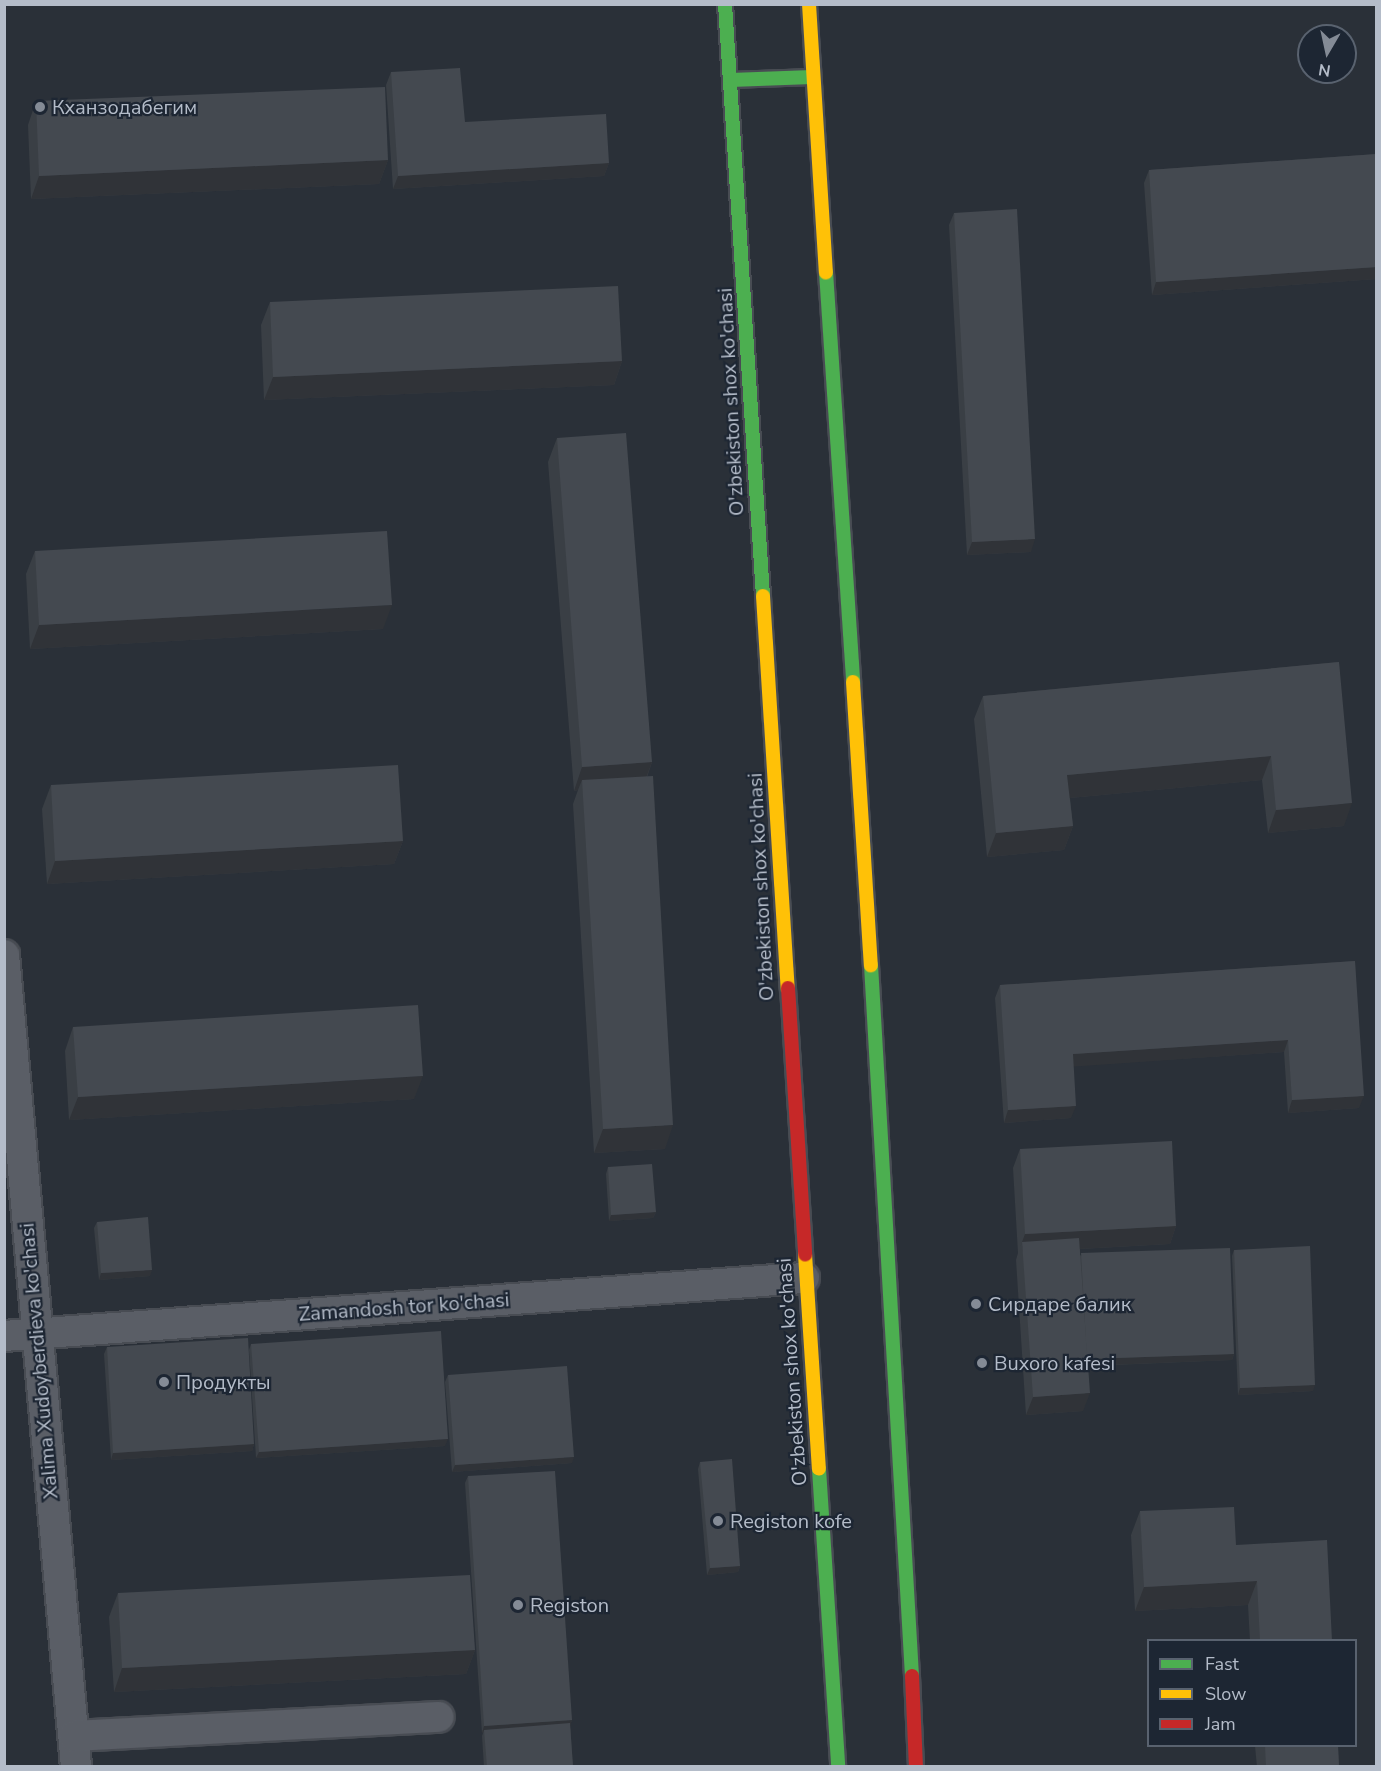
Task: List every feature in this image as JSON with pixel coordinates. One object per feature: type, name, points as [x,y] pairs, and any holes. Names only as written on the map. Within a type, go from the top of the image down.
[{"type":"main road","name":"O'zbekiston shox ko'chasi","points":[[725,4],[804,1278],[838,1767]]},
{"type":"main road","points":[[809,4],[894,1316],[916,1767]]},
{"type":"main road","points":[[731,80],[812,77]]},
{"type":"street","name":"Xalima Xudoyberdieva ko'chasi","points":[[4,955],[76,1767]]},
{"type":"street","name":"Zamandosh tor ko'chasi","points":[[4,1336],[804,1278]]},
{"type":"street","points":[[74,1736],[439,1717]]},
{"type":"building","points":[[460,68],[465,122],[606,114],[609,163],[398,176],[391,72]]},
{"type":"building","points":[[385,87],[388,160],[39,176],[36,101]]},
{"type":"building","points":[[1377,154],[1377,267],[1156,282],[1149,170]]},
{"type":"building","points":[[1017,209],[1035,539],[972,542],[954,213]]},
{"type":"building","points":[[618,286],[622,361],[273,377],[270,302]]},
{"type":"building","points":[[626,433],[652,762],[582,767],[557,438]]},
{"type":"building","points":[[387,531],[392,605],[39,625],[35,551]]},
{"type":"building","points":[[1339,662],[1352,803],[1276,810],[1271,756],[1067,775],[1073,826],[996,833],[983,696]]},
{"type":"building","points":[[398,765],[403,841],[55,861],[51,785]]},
{"type":"building","points":[[653,776],[673,1125],[603,1129],[582,780]]},
{"type":"building","points":[[1355,961],[1364,1096],[1292,1100],[1288,1040],[1073,1054],[1076,1106],[1008,1110],[1000,985]]},
{"type":"building","points":[[418,1005],[423,1076],[78,1097],[73,1027]]},
{"type":"building","points":[[1172,1141],[1176,1226],[1025,1234],[1020,1149]]},
{"type":"building","points":[[652,1164],[656,1212],[611,1215],[608,1167]]},
{"type":"building","points":[[148,1217],[152,1270],[101,1273],[97,1222]]},
{"type":"building","points":[[1079,1238],[1090,1393],[1033,1397],[1022,1242]]},
{"type":"building","points":[[1310,1246],[1315,1385],[1240,1388],[1234,1250]]},
{"type":"building","points":[[1230,1248],[1234,1354],[1087,1359],[1081,1253]]},
{"type":"building","points":[[441,1331],[448,1439],[259,1452],[251,1344]]},
{"type":"building","points":[[248,1338],[254,1444],[113,1453],[107,1347]]},
{"type":"building","points":[[567,1366],[574,1457],[455,1465],[448,1375]]},
{"type":"building","name":"Registon kofe","points":[[732,1459],[740,1566],[710,1568],[700,1462]]},
{"type":"building","name":"Registon","points":[[555,1471],[572,1720],[484,1726],[468,1476]]},
{"type":"building","points":[[1234,1507],[1236,1545],[1327,1540],[1332,1639],[1260,1639],[1257,1581],[1144,1587],[1140,1511]]},
{"type":"building","points":[[470,1575],[475,1650],[122,1668],[118,1593]]},
{"type":"building","points":[[570,1723],[573,1767],[487,1767],[484,1730]]},
{"type":"building","points":[[1265,1747],[1338,1747],[1339,1767],[1266,1767]]},
{"type":"traffic: fast","points":[[725,4],[763,596]]},
{"type":"traffic: fast","points":[[731,80],[812,77]]},
{"type":"traffic: fast","points":[[826,272],[853,682]]},
{"type":"traffic: fast","points":[[871,965],[912,1676]]},
{"type":"traffic: fast","points":[[819,1469],[838,1766]]},
{"type":"traffic: slow","points":[[809,4],[826,272]]},
{"type":"traffic: slow","points":[[763,596],[788,988]]},
{"type":"traffic: slow","points":[[853,682],[871,965]]},
{"type":"traffic: slow","points":[[805,1254],[819,1469]]},
{"type":"traffic: jam","points":[[788,988],[805,1254]]},
{"type":"traffic: jam","points":[[912,1676],[916,1766]]},
{"type":"place","name":"Кханзодабегим","points":[[40,107]]},
{"type":"place","name":"Сирдаре балик","points":[[976,1304]]},
{"type":"place","name":"Buxoro kafesi","points":[[982,1363]]},
{"type":"place","name":"Продукты","points":[[164,1382]]},
{"type":"place","name":"Registon kofe","points":[[718,1521]]},
{"type":"place","name":"Registon","points":[[518,1605]]}]
